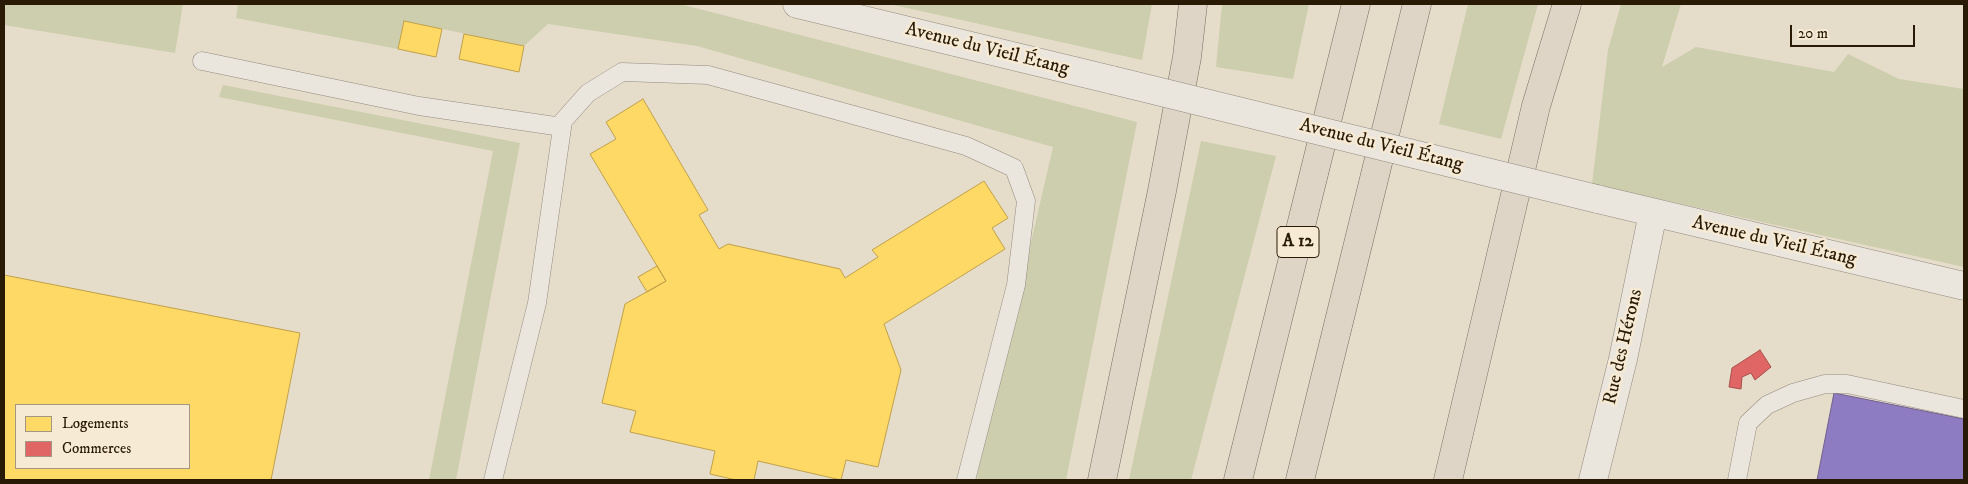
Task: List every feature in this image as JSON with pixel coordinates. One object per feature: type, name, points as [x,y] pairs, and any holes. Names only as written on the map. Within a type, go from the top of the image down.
[{"type":"highway","points":[[1102,480],[1162,191],[1187,58],[1192,4]]},
{"type":"highway","name":"A 12","points":[[1238,480],[1356,4]]},
{"type":"highway","points":[[1300,480],[1418,4]]},
{"type":"highway","points":[[1448,480],[1536,106],[1567,4]]},
{"type":"street","name":"Avenue du Vieil Étang","points":[[797,4],[1653,213],[1964,286]]},
{"type":"street","name":"Rue des Hérons","points":[[1593,480],[1623,359],[1653,213]]},
{"type":"lane","points":[[202,61],[419,106],[562,127]]},
{"type":"lane","points":[[492,480],[538,303],[563,121],[588,93],[622,72],[708,75],[966,146],[1014,168],[1026,201],[1016,285],[966,480]]},
{"type":"lane","points":[[1737,480],[1748,423],[1767,405],[1793,393],[1825,384],[1847,384],[1964,409]]},
{"type":"green space","points":[[4,4],[183,4],[175,53],[4,25]]},
{"type":"green space","points":[[238,4],[680,4],[1137,122],[1066,480],[976,480],[1053,147],[697,46],[548,24],[524,46],[404,21],[398,49],[236,18]]},
{"type":"green space","points":[[889,4],[1152,4],[1142,60]]},
{"type":"green space","points":[[1222,4],[1309,4],[1293,79],[1216,67]]},
{"type":"green space","points":[[1468,4],[1538,4],[1501,139],[1439,124]]},
{"type":"green space","points":[[1621,4],[1681,4],[1662,67],[1696,47],[1834,72],[1848,54],[1899,79],[1964,89],[1964,267],[1592,184],[1608,50]]},
{"type":"green space","points":[[223,85],[520,143],[456,480],[429,480],[493,151],[219,97]]},
{"type":"green space","points":[[1201,141],[1276,156],[1191,480],[1129,480]]},
{"type":"building: Logements","points":[[404,21],[442,29],[436,57],[398,49]]},
{"type":"building: Logements","points":[[464,34],[524,46],[519,72],[459,59]]},
{"type":"building: Logements","points":[[643,99],[708,210],[699,215],[719,249],[728,244],[840,269],[845,278],[878,257],[872,250],[984,181],[1008,218],[992,228],[1005,249],[884,324],[901,370],[878,467],[846,460],[841,480],[758,461],[754,480],[736,480],[710,474],[715,451],[630,432],[636,411],[602,403],[625,304],[666,281],[590,154],[616,139],[606,122]]},
{"type":"building: Logements","points":[[657,266],[666,281],[647,292],[638,277]]},
{"type":"building: Logements","points":[[4,275],[300,333],[271,480],[4,480]]},
{"type":"building: Commerces","points":[[1760,350],[1771,367],[1755,380],[1751,373],[1742,377],[1741,389],[1729,387],[1732,368]]},
{"type":"building: Bureaux","points":[[1834,393],[1964,419],[1964,480],[1817,480]]}]
